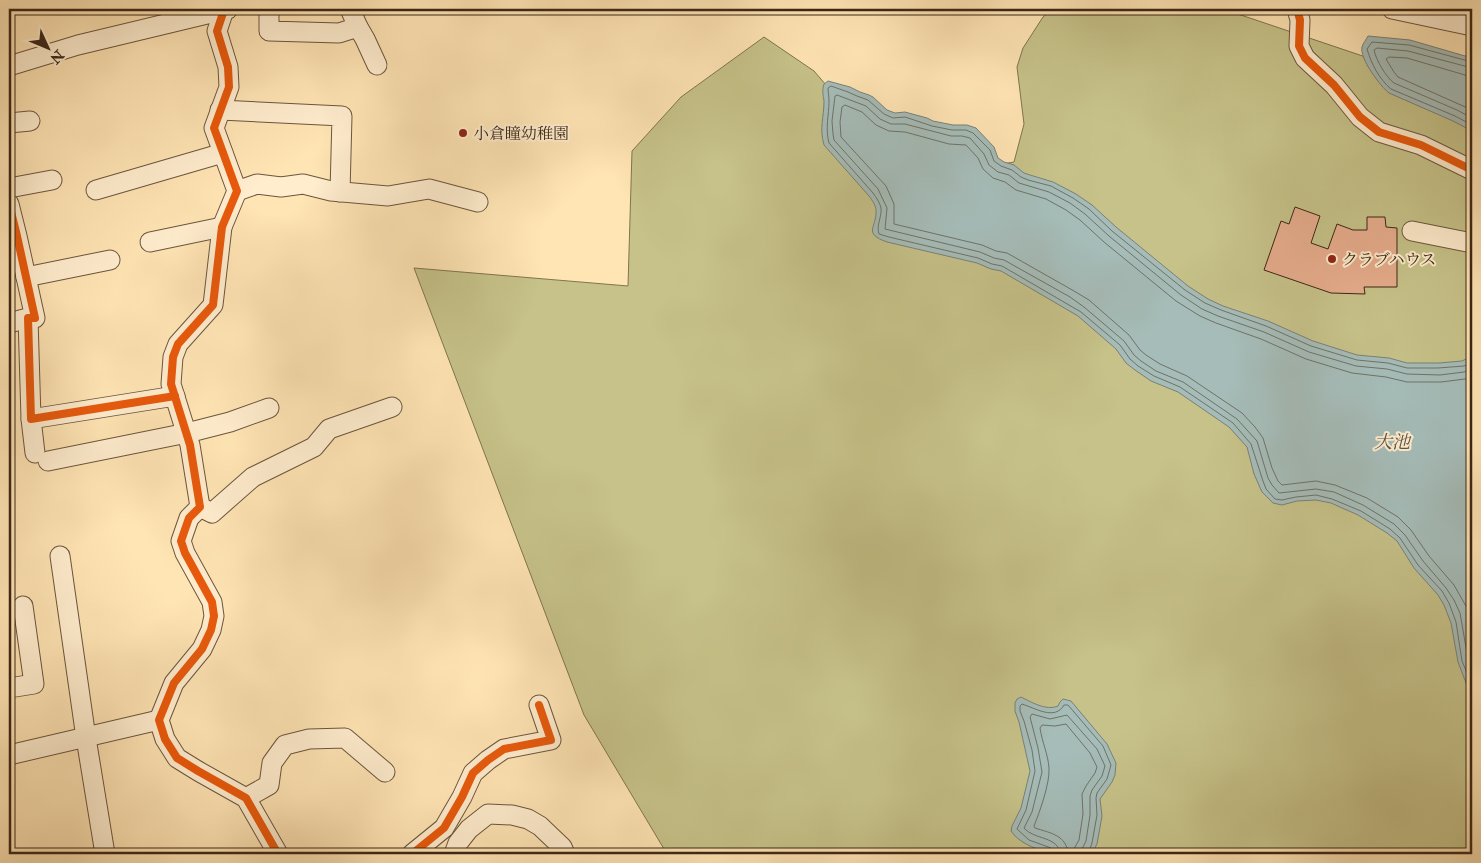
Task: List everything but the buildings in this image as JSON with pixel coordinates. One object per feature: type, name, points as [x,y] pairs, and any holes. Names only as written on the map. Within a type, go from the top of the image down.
[{"type":"street","points":[[269,9],[269,31],[339,33],[358,27]]},
{"type":"street","points":[[350,9],[377,65]]},
{"type":"street","points":[[1297,9],[1300,20],[1299,46],[1305,58],[1334,85],[1360,117],[1379,132],[1421,144],[1472,170]]},
{"type":"street","points":[[1392,9],[1472,26]]},
{"type":"street","points":[[9,66],[78,45],[226,10]]},
{"type":"street","points":[[200,507],[190,445],[171,384],[173,357],[178,344],[213,305],[222,228],[237,191],[214,128],[229,87],[228,67],[217,31],[226,10]]},
{"type":"street","points":[[220,110],[342,116],[340,192]]},
{"type":"street","points":[[9,123],[30,121]]},
{"type":"street","points":[[96,190],[223,153]]},
{"type":"street","points":[[9,188],[52,180]]},
{"type":"street","points":[[237,191],[257,184],[281,187],[303,184],[340,192],[388,196],[429,189],[478,202]]},
{"type":"street","points":[[9,204],[35,318],[9,323]]},
{"type":"street","points":[[150,242],[222,228]]},
{"type":"street","points":[[1412,231],[1472,244]]},
{"type":"street","points":[[26,277],[110,260]]},
{"type":"street","points":[[28,318],[31,419],[42,457],[186,433],[230,422],[269,408]]},
{"type":"street","points":[[31,419],[175,396]]},
{"type":"street","points":[[200,507],[212,513],[253,477],[314,447],[329,429],[392,407]]},
{"type":"street","points":[[200,507],[189,518],[182,540],[185,552],[212,602],[214,616],[211,630],[202,649],[174,683],[159,720],[165,739],[177,758],[198,772],[246,798],[278,854]]},
{"type":"street","points":[[60,556],[105,854]]},
{"type":"street","points":[[9,688],[34,684],[17,627],[24,606]]},
{"type":"street","points":[[412,854],[444,828],[473,773],[488,760],[504,749],[551,740],[540,705]]},
{"type":"street","points":[[9,755],[159,720]]},
{"type":"street","points":[[246,798],[269,786],[272,764],[285,745],[309,738],[345,738],[385,772]]},
{"type":"street","points":[[454,854],[458,842],[469,829],[488,814],[512,815],[528,819],[540,826],[562,847],[565,854]]},
{"type":"street","points":[[429,840],[447,854]]},
{"type":"shaded area","points":[[1052,9],[1226,10],[1425,77],[1472,106],[1472,854],[667,854],[584,715],[414,268],[628,286],[632,151],[681,97],[764,37],[814,71],[869,135],[991,166],[1014,162],[1024,124],[1017,67],[1023,48],[1043,17]]},
{"type":"water","points":[[1368,36],[1410,40],[1472,58],[1472,131],[1385,90],[1371,72],[1362,52],[1363,44]]},
{"type":"water","name":"大池","points":[[828,81],[869,95],[887,110],[895,113],[905,112],[933,121],[953,125],[967,125],[976,128],[994,147],[998,158],[1014,165],[1024,173],[1053,182],[1076,194],[1092,205],[1188,286],[1223,306],[1268,321],[1313,341],[1357,355],[1389,358],[1407,363],[1462,361],[1472,356],[1472,693],[1468,688],[1458,662],[1451,623],[1444,605],[1438,595],[1414,568],[1397,541],[1387,533],[1358,515],[1331,503],[1316,500],[1297,501],[1282,505],[1273,503],[1262,492],[1254,474],[1247,447],[1229,427],[1178,392],[1151,381],[1135,370],[1126,363],[1116,349],[1078,316],[1001,271],[977,263],[887,242],[875,236],[873,233],[876,216],[874,203],[824,145],[822,133],[823,90],[824,84]]},
{"type":"water","points":[[1021,697],[1049,707],[1058,706],[1063,699],[1071,701],[1107,744],[1116,763],[1112,782],[1100,799],[1102,816],[1097,844],[1092,853],[1072,855],[1048,852],[1026,844],[1011,831],[1021,808],[1030,771],[1015,711],[1015,703]]},
{"type":"cycle path","points":[[1297,9],[1300,20],[1299,46],[1305,58],[1334,85],[1360,117],[1379,132],[1421,145],[1472,170]]},
{"type":"cycle path","points":[[224,10],[217,31],[228,67],[229,87],[214,128],[237,191],[222,227],[213,305],[178,344],[173,357],[171,384],[190,445],[200,507],[189,518],[181,541],[185,553],[212,602],[214,616],[211,630],[202,649],[174,683],[159,720],[165,739],[177,758],[246,798],[278,854]]},
{"type":"cycle path","points":[[9,204],[35,318],[28,318],[31,419],[175,396]]},
{"type":"cycle path","points":[[412,854],[444,828],[473,773],[488,760],[504,749],[551,740],[539,705]]},
{"type":"place","name":"小倉瞳幼稚園","points":[[463,133]]},
{"type":"place","name":"クラブハウス","points":[[1332,259]]}]
